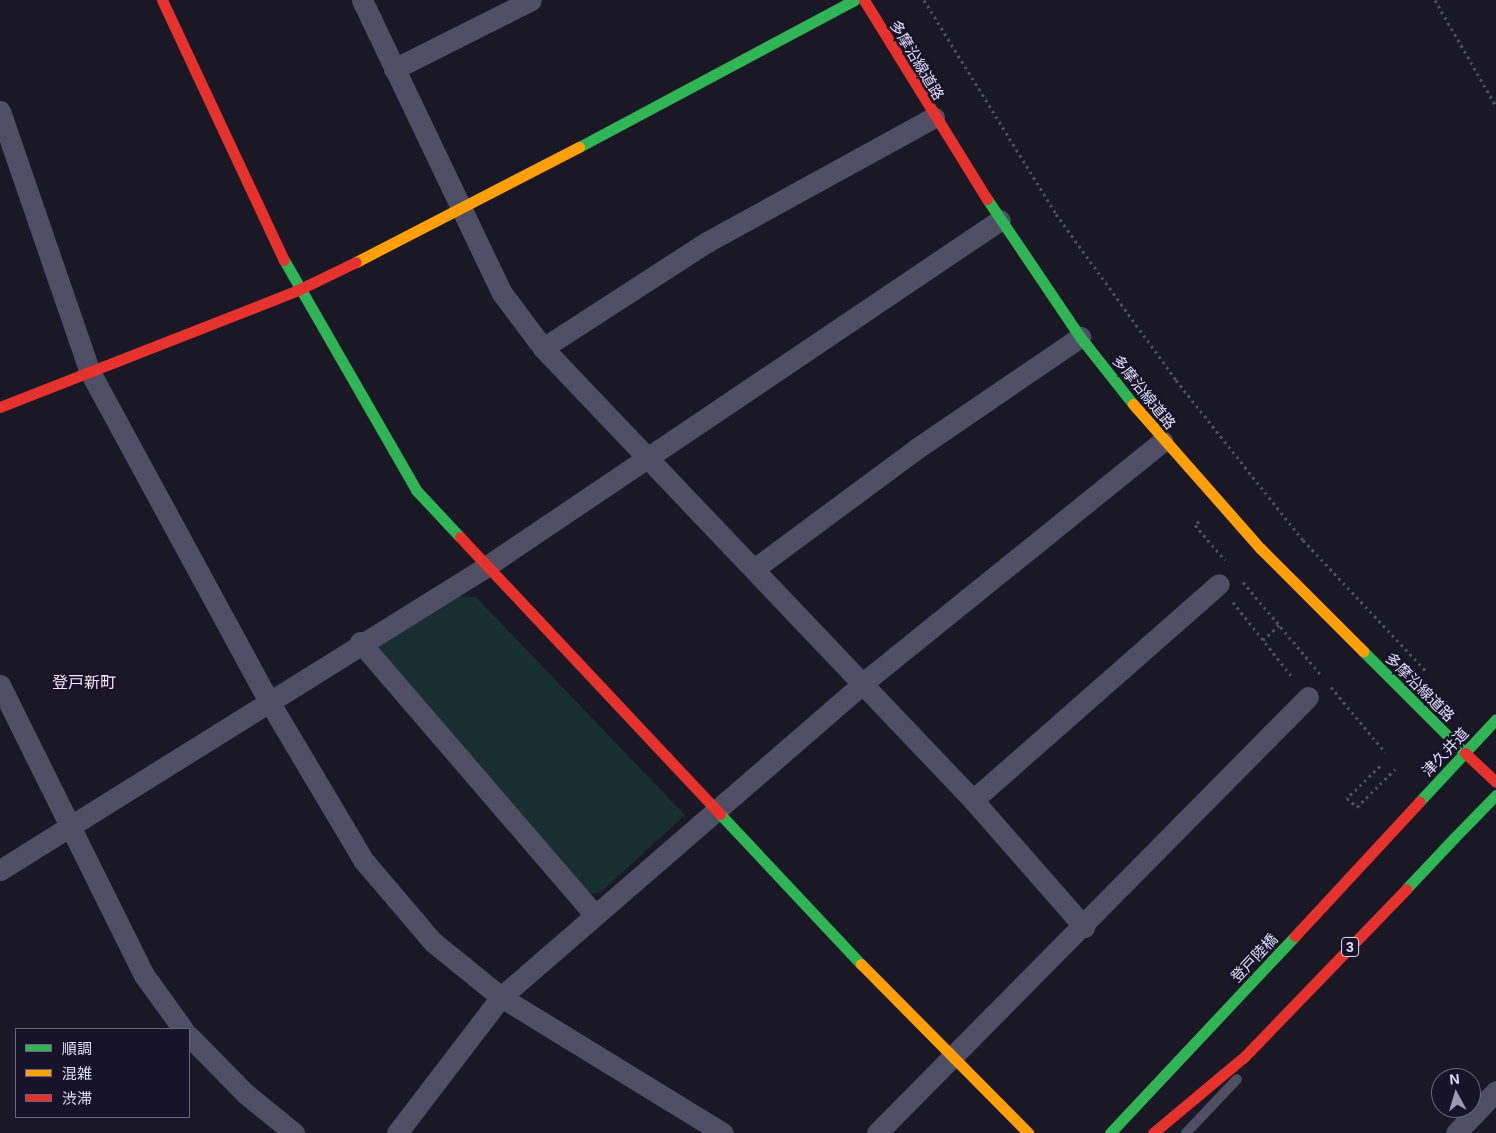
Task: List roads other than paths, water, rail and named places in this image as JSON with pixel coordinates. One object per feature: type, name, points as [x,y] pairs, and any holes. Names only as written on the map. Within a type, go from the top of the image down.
[{"type":"street","points":[[162,0],[298,290],[416,490],[484,568],[721,810],[952,1060],[1028,1133]]},
{"type":"street","points":[[362,0],[502,293],[543,348],[863,682],[973,800],[1084,927]]},
{"type":"street","points":[[394,68],[531,0]]},
{"type":"street","points":[[0,407],[298,290],[461,210],[854,0]]},
{"type":"street","name":"多摩沿線道路","points":[[864,0],[934,117],[1000,220],[1080,337],[1163,441],[1218,502],[1465,753],[1496,782]]},
{"type":"street","points":[[0,111],[90,372],[270,703],[364,861],[433,942],[501,997],[722,1133]]},
{"type":"street","points":[[543,348],[707,242],[934,117]]},
{"type":"street","points":[[0,870],[270,703],[360,642],[484,568],[646,456],[1000,220]]},
{"type":"street","points":[[754,569],[916,449],[1080,337]]},
{"type":"street","points":[[397,1133],[501,997],[594,914],[721,810],[863,682],[1163,441]]},
{"type":"street","points":[[973,800],[1229,576]]},
{"type":"street","points":[[360,642],[594,914]]},
{"type":"street","points":[[0,685],[67,827],[144,975],[182,1028]]},
{"type":"street","points":[[877,1133],[1084,927],[1308,697]]},
{"type":"street","name":"津久井道","points":[[1419,802],[1495,721]]},
{"type":"street","name":"3","points":[[1153,1133],[1245,1056],[1496,795]]},
{"type":"street","name":"登戸陸橋","points":[[1110,1133],[1419,802]]},
{"type":"street","points":[[190,1037],[246,1094],[294,1133]]},
{"type":"street","points":[[1456,1133],[1496,1091]]},
{"type":"lane","points":[[1186,1133],[1420,886]]},
{"type":"district","name":"登戸新町","points":[[84,683]]}]
